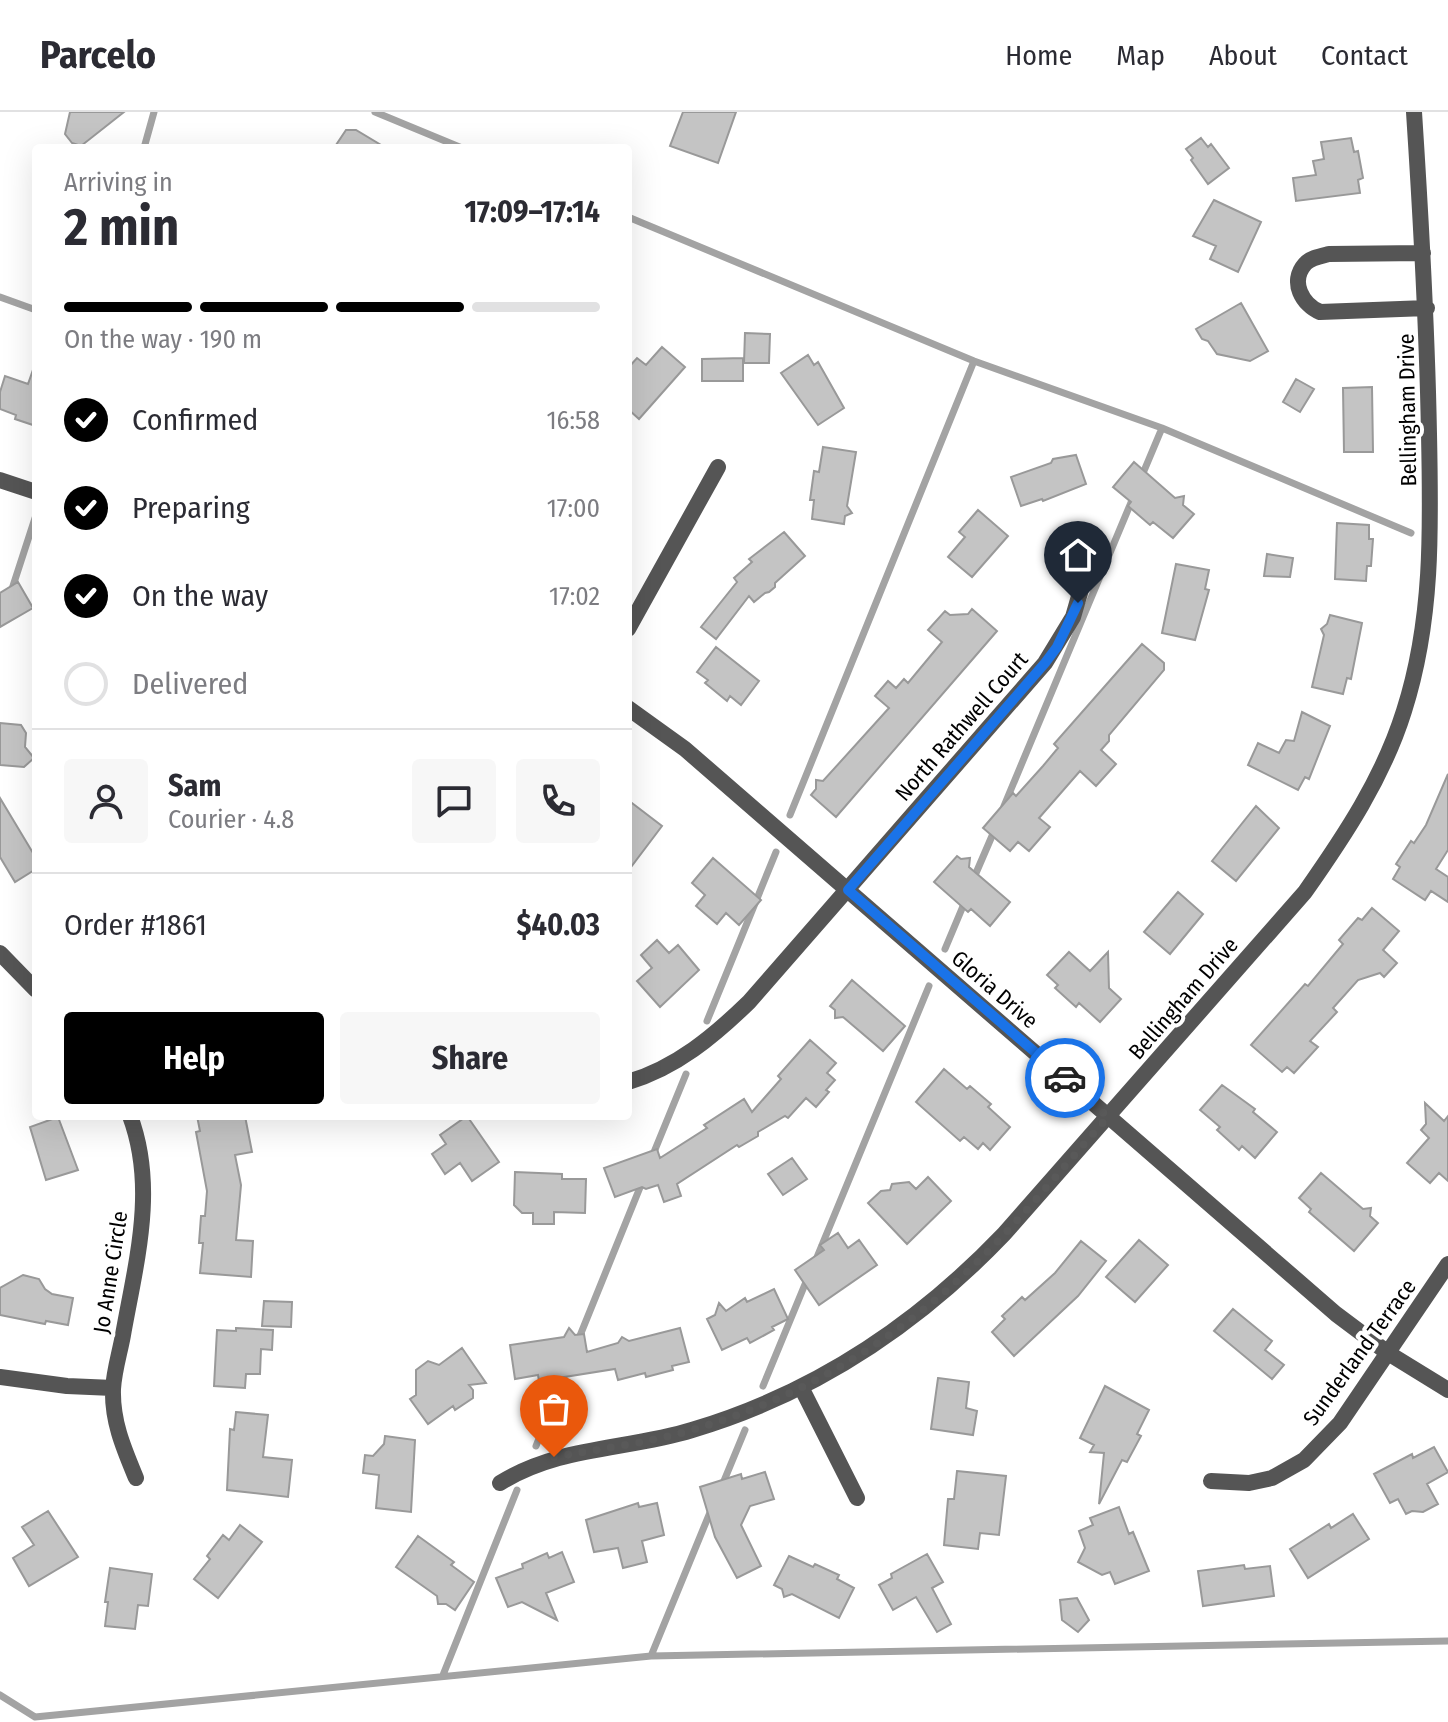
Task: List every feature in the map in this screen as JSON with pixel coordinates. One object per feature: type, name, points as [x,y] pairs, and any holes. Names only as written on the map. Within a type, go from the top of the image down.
[{"type":"street","name":"Bellingham Drive","points":[[500,1483],[554,1457],[650,1441],[694,1430],[764,1405],[893,1333],[936,1299],[1004,1234],[1305,892],[1345,836],[1379,776],[1404,712],[1421,645],[1430,577],[1427,308],[1414,112]]},
{"type":"street","name":"Bellingham Drive","points":[[1423,253],[1318,257],[1305,263],[1300,273],[1299,287],[1302,300],[1320,312],[1427,308]]},
{"type":"street","points":[[632,622],[718,467]]},
{"type":"street","points":[[0,480],[32,491]]},
{"type":"street","name":"North Rathwell Court","points":[[632,1081],[667,1067],[720,1030],[749,1002],[1045,663],[1073,617],[1084,579]]},
{"type":"street","name":"Gloria Drive","points":[[632,711],[685,749],[1336,1314],[1388,1353],[1448,1390]]},
{"type":"street","points":[[0,953],[32,986]]},
{"type":"street","name":"Jo Anne Circle","points":[[131,1120],[144,1174],[143,1225],[113,1388],[117,1431],[136,1478]]},
{"type":"street","name":"Sunderland Terrace","points":[[1211,1481],[1249,1483],[1272,1478],[1304,1460],[1340,1423],[1448,1264]]},
{"type":"street","points":[[0,1377],[67,1386],[113,1388]]},
{"type":"street","points":[[801,1387],[857,1498]]},
{"type":"building","points":[[70,112],[124,112],[84,144],[72,143],[65,134]]},
{"type":"building","points":[[683,112],[736,112],[718,163],[670,146]]},
{"type":"building","points":[[346,130],[356,130],[379,144],[337,144]]},
{"type":"building","points":[[1201,138],[1208,147],[1211,144],[1229,168],[1208,184],[1186,149]]},
{"type":"building","points":[[1351,138],[1354,152],[1358,151],[1363,178],[1358,180],[1360,193],[1296,201],[1293,178],[1316,175],[1313,161],[1324,159],[1321,142]]},
{"type":"building","points":[[1214,200],[1261,222],[1238,272],[1210,259],[1216,246],[1193,236]]},
{"type":"building","points":[[1241,303],[1268,351],[1250,361],[1217,354],[1196,329]]},
{"type":"building","points":[[745,333],[770,334],[769,363],[744,363]]},
{"type":"building","points":[[662,347],[685,367],[639,419],[632,413],[632,364],[637,358],[646,365]]},
{"type":"building","points":[[808,355],[814,365],[818,362],[844,408],[818,425],[781,373]]},
{"type":"building","points":[[743,358],[743,381],[702,381],[702,359]]},
{"type":"building","points":[[32,373],[32,425],[0,409],[0,392],[5,376],[28,384]]},
{"type":"building","points":[[1296,379],[1314,389],[1300,412],[1283,402]]},
{"type":"building","points":[[1372,387],[1373,452],[1344,452],[1343,388]]},
{"type":"building","points":[[823,447],[856,452],[847,506],[852,513],[845,516],[844,524],[812,519],[814,500],[810,500],[814,471],[819,472]]},
{"type":"building","points":[[1076,455],[1086,484],[1021,506],[1011,477],[1051,463],[1053,459]]},
{"type":"building","points":[[1134,462],[1175,498],[1184,496],[1183,505],[1194,514],[1173,538],[1153,522],[1150,525],[1128,506],[1131,502],[1113,487]]},
{"type":"building","points":[[978,510],[1008,536],[972,577],[948,557],[965,537],[959,532]]},
{"type":"building","points":[[1337,523],[1369,525],[1369,539],[1373,539],[1371,566],[1367,566],[1366,581],[1335,579]]},
{"type":"building","points":[[784,532],[805,556],[769,592],[754,602],[749,596],[716,639],[701,627],[737,582],[734,578],[752,562],[749,559]]},
{"type":"building","points":[[1267,554],[1293,558],[1290,577],[1264,576]]},
{"type":"building","points":[[1176,564],[1209,570],[1205,589],[1209,590],[1195,640],[1162,633]]},
{"type":"building","points":[[18,582],[32,609],[0,627],[0,593]]},
{"type":"building","points":[[972,609],[997,631],[836,817],[811,795],[816,789],[816,780],[823,781],[889,708],[875,696],[888,681],[896,688],[904,679],[908,683],[942,642],[928,630],[945,611],[950,615],[968,614]]},
{"type":"building","points":[[1330,615],[1362,623],[1351,679],[1347,678],[1343,694],[1312,687],[1324,635],[1321,629]]},
{"type":"building","points":[[1142,644],[1164,663],[1164,670],[1109,735],[1109,741],[1101,750],[1116,764],[1096,786],[1080,771],[1039,818],[1050,827],[1029,851],[1018,842],[1010,851],[983,828],[1013,793],[1016,796],[1043,766],[1058,748],[1054,744]]},
{"type":"building","points":[[716,647],[759,681],[741,705],[730,696],[727,701],[697,672]]},
{"type":"building","points":[[1302,712],[1330,726],[1309,779],[1305,777],[1298,790],[1248,765],[1258,743],[1279,753],[1286,740],[1294,741]]},
{"type":"building","points":[[0,723],[21,725],[26,733],[25,747],[32,760],[24,767],[0,765]]},
{"type":"building","points":[[1448,774],[1448,850],[1436,869],[1448,877],[1448,902],[1431,891],[1425,900],[1393,879],[1400,867],[1396,864],[1426,825]]},
{"type":"building","points":[[0,798],[32,851],[32,871],[15,882],[0,857]]},
{"type":"building","points":[[632,803],[662,826],[632,866]]},
{"type":"building","points":[[1256,806],[1279,828],[1236,881],[1212,861]]},
{"type":"building","points":[[957,856],[970,858],[969,867],[1010,902],[990,926],[971,909],[968,912],[934,882]]},
{"type":"building","points":[[713,858],[761,900],[739,925],[726,913],[717,924],[696,906],[705,895],[692,883]]},
{"type":"building","points":[[1178,892],[1203,914],[1170,954],[1144,932]]},
{"type":"building","points":[[1372,908],[1399,931],[1383,950],[1397,963],[1384,977],[1380,973],[1358,980],[1333,1008],[1337,1012],[1310,1041],[1318,1047],[1294,1073],[1287,1067],[1282,1072],[1251,1045],[1305,984],[1308,986],[1343,944],[1339,940],[1358,918],[1362,920]]},
{"type":"building","points":[[657,940],[669,953],[678,945],[699,970],[660,1007],[637,981],[652,968],[641,955]]},
{"type":"building","points":[[1069,952],[1090,971],[1108,952],[1109,988],[1121,999],[1100,1022],[1079,1003],[1076,1007],[1055,988],[1058,985],[1047,975]]},
{"type":"building","points":[[852,980],[905,1026],[883,1051],[843,1017],[835,1018],[835,1010],[830,1006]]},
{"type":"building","points":[[810,1040],[836,1063],[827,1073],[835,1080],[816,1107],[806,1098],[788,1118],[785,1116],[758,1132],[758,1136],[739,1147],[737,1145],[677,1184],[681,1196],[664,1202],[658,1185],[615,1197],[604,1168],[657,1149],[660,1158],[707,1128],[704,1125],[744,1099],[752,1112]]},
{"type":"building","points":[[944,1069],[991,1104],[988,1107],[1010,1127],[990,1150],[983,1143],[978,1149],[964,1137],[960,1141],[916,1102]]},
{"type":"building","points":[[1222,1085],[1255,1109],[1253,1112],[1277,1132],[1255,1158],[1242,1146],[1239,1150],[1217,1130],[1220,1127],[1200,1110]]},
{"type":"building","points":[[1425,1103],[1444,1121],[1448,1116],[1448,1181],[1439,1173],[1430,1183],[1407,1163],[1429,1138],[1421,1130],[1426,1124]]},
{"type":"building","points":[[59,1120],[78,1170],[46,1180],[30,1127]]},
{"type":"building","points":[[198,1120],[246,1120],[252,1152],[235,1155],[241,1185],[236,1240],[253,1241],[251,1277],[200,1273],[203,1243],[199,1243],[201,1216],[205,1216],[207,1191],[196,1132],[200,1131]]},
{"type":"building","points":[[461,1120],[470,1120],[499,1162],[472,1181],[460,1163],[445,1174],[432,1154],[446,1144],[440,1135]]},
{"type":"building","points":[[792,1158],[807,1179],[783,1195],[768,1174]]},
{"type":"building","points":[[515,1172],[562,1174],[562,1179],[586,1179],[585,1213],[554,1212],[554,1224],[533,1224],[533,1213],[522,1213],[514,1205]]},
{"type":"building","points":[[1321,1173],[1363,1209],[1371,1208],[1370,1216],[1378,1223],[1354,1251],[1309,1212],[1311,1209],[1299,1198]]},
{"type":"building","points":[[928,1177],[951,1201],[907,1244],[868,1203],[881,1191],[890,1190],[892,1184],[909,1182],[916,1189]]},
{"type":"building","points":[[838,1233],[848,1248],[859,1240],[877,1265],[819,1305],[795,1270],[824,1250],[820,1245]]},
{"type":"building","points":[[1139,1240],[1168,1265],[1135,1302],[1106,1277]]},
{"type":"building","points":[[1081,1241],[1106,1261],[1078,1296],[1014,1356],[992,1332],[1005,1319],[1002,1316],[1055,1273]]},
{"type":"building","points":[[23,1275],[39,1279],[52,1294],[73,1298],[68,1325],[0,1315],[0,1288]]},
{"type":"building","points":[[774,1289],[788,1319],[750,1343],[747,1338],[722,1350],[707,1319],[715,1315],[719,1303],[726,1311],[745,1298],[747,1302]]},
{"type":"building","points":[[264,1301],[292,1302],[291,1327],[262,1326]]},
{"type":"building","points":[[1233,1309],[1272,1341],[1265,1350],[1284,1365],[1272,1379],[1214,1331]]},
{"type":"building","points":[[236,1328],[273,1330],[272,1350],[261,1349],[260,1374],[246,1374],[245,1388],[214,1386],[217,1330],[236,1331]]},
{"type":"building","points":[[569,1328],[575,1335],[584,1334],[587,1352],[618,1343],[622,1337],[629,1341],[680,1328],[689,1362],[646,1377],[645,1373],[618,1380],[615,1369],[539,1381],[538,1375],[515,1379],[510,1345],[564,1337]]},
{"type":"building","points":[[462,1348],[486,1383],[469,1385],[473,1398],[455,1410],[453,1406],[428,1424],[410,1399],[416,1395],[416,1370],[428,1361],[439,1365]]},
{"type":"building","points":[[938,1378],[969,1382],[966,1408],[977,1411],[973,1435],[931,1429]]},
{"type":"building","points":[[1105,1386],[1149,1410],[1137,1434],[1141,1436],[1127,1462],[1122,1460],[1099,1504],[1104,1453],[1090,1452],[1094,1445],[1080,1438]]},
{"type":"building","points":[[236,1412],[268,1415],[263,1457],[292,1460],[288,1497],[227,1490],[230,1429],[234,1430]]},
{"type":"building","points":[[385,1436],[415,1440],[411,1512],[376,1508],[379,1475],[363,1473],[365,1455],[373,1456],[384,1444]]},
{"type":"building","points":[[1434,1447],[1448,1472],[1427,1484],[1438,1504],[1423,1512],[1406,1514],[1398,1499],[1390,1503],[1374,1474],[1412,1454],[1413,1458]]},
{"type":"building","points":[[957,1471],[1006,1476],[999,1535],[980,1533],[978,1549],[944,1545],[948,1499],[954,1499]]},
{"type":"building","points":[[765,1472],[774,1499],[750,1506],[741,1525],[761,1566],[737,1578],[715,1537],[700,1487],[741,1474],[742,1479]]},
{"type":"building","points":[[638,1503],[639,1507],[657,1503],[664,1535],[642,1541],[647,1562],[623,1568],[618,1548],[594,1552],[586,1520]]},
{"type":"building","points":[[1119,1507],[1129,1534],[1133,1532],[1149,1571],[1115,1584],[1110,1572],[1102,1575],[1078,1562],[1085,1548],[1079,1531],[1093,1525],[1090,1518]]},
{"type":"building","points":[[48,1511],[78,1557],[29,1586],[13,1558],[34,1545],[22,1527]]},
{"type":"building","points":[[1353,1514],[1369,1539],[1308,1578],[1290,1549],[1329,1524],[1331,1528]]},
{"type":"building","points":[[240,1525],[262,1542],[218,1598],[194,1579],[223,1535],[229,1540]]},
{"type":"building","points":[[418,1536],[454,1562],[451,1565],[474,1582],[455,1610],[446,1604],[438,1604],[437,1596],[396,1567]]},
{"type":"building","points":[[562,1552],[574,1582],[546,1593],[557,1620],[522,1602],[508,1607],[496,1578],[523,1568],[522,1564],[547,1553],[549,1558]]},
{"type":"building","points":[[927,1554],[943,1582],[932,1588],[951,1624],[937,1632],[916,1597],[893,1610],[879,1585],[892,1578],[891,1574]]},
{"type":"building","points":[[789,1556],[839,1575],[837,1579],[854,1588],[839,1618],[792,1594],[784,1597],[782,1589],[774,1585]]},
{"type":"building","points":[[1244,1565],[1245,1569],[1270,1566],[1274,1596],[1203,1606],[1198,1571]]},
{"type":"building","points":[[110,1568],[152,1574],[148,1606],[138,1605],[135,1629],[105,1626]]},
{"type":"building","points":[[1077,1598],[1089,1620],[1078,1632],[1062,1620],[1060,1600]]},
{"type":"waterway","points":[[145,144],[154,112]]},
{"type":"waterway","points":[[375,112],[452,144]]},
{"type":"waterway","points":[[632,219],[974,361],[1162,428],[1411,533]]},
{"type":"waterway","points":[[0,297],[32,309]]},
{"type":"waterway","points":[[790,815],[974,361]]},
{"type":"waterway","points":[[1141,478],[1162,428]]},
{"type":"waterway","points":[[1004,806],[1135,493]]},
{"type":"waterway","points":[[11,592],[32,527]]},
{"type":"waterway","points":[[973,880],[995,829]]},
{"type":"waterway","points":[[707,1021],[776,852]]},
{"type":"waterway","points":[[945,949],[966,899]]},
{"type":"waterway","points":[[815,1262],[929,986]]},
{"type":"waterway","points":[[652,1157],[686,1074]]},
{"type":"waterway","points":[[577,1343],[643,1180]]},
{"type":"waterway","points":[[763,1386],[808,1277]]},
{"type":"waterway","points":[[536,1446],[567,1369]]},
{"type":"waterway","points":[[721,1488],[745,1430]]},
{"type":"waterway","points":[[443,1675],[517,1490]]},
{"type":"waterway","points":[[651,1656],[711,1510]]},
{"type":"waterway","points":[[0,1695],[35,1717],[651,1656],[1448,1641]]},
{"type":"way so far","points":[[554,1457],[650,1441],[694,1430],[764,1405],[848,1361],[893,1333],[973,1267],[1108,1117],[1065,1078]]},
{"type":"route","points":[[1065,1078],[848,890],[1045,663],[1057,647],[1078,603]]}]
